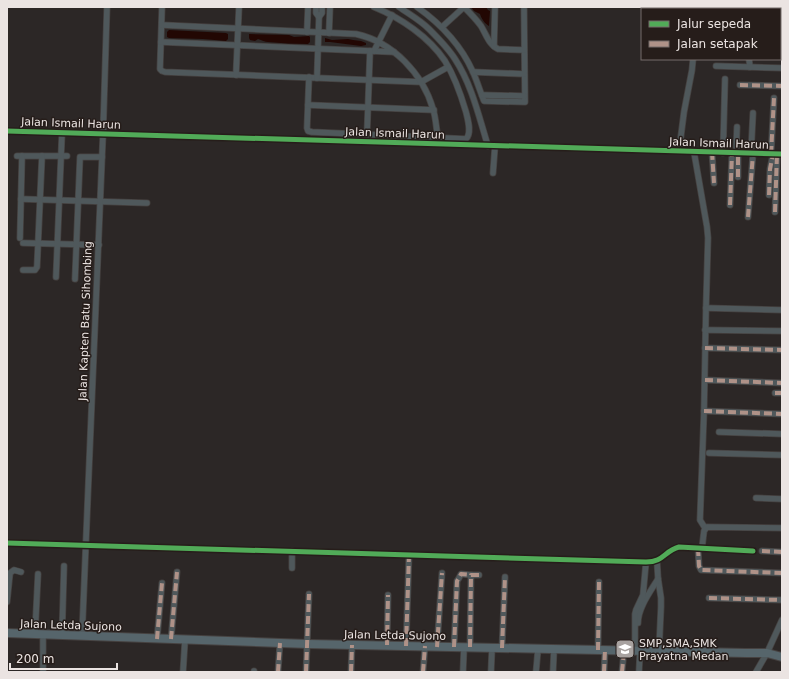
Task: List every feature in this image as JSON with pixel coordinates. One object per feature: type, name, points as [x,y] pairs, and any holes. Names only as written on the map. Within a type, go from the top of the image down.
[{"type":"highway","name":"Jalan Letda Sujono","points":[[7,633],[308,644],[624,651],[637,650],[767,654],[779,656]]},
{"type":"street","name":"Jalan Kapten Batu Sihombing","points":[[82,636],[108,7]]},
{"type":"street","points":[[162,7],[160,69],[165,72],[421,82],[448,67]]},
{"type":"street","points":[[236,75],[240,7]]},
{"type":"street","points":[[307,32],[308,7]]},
{"type":"street","points":[[316,7],[316,13],[319,17]]},
{"type":"street","points":[[317,78],[319,17],[322,13],[322,7]]},
{"type":"street","points":[[329,33],[330,7]]},
{"type":"street","points":[[309,77],[308,131],[466,139],[468,137],[469,131],[462,97],[454,77],[444,60],[414,29],[392,15],[374,7]]},
{"type":"street","points":[[399,7],[428,28],[445,46],[455,60],[473,98],[488,146]]},
{"type":"street","points":[[417,7],[428,14],[442,27],[463,54],[473,72],[484,101],[524,102],[524,7]]},
{"type":"street","points":[[442,27],[464,7],[477,21],[487,38],[498,49],[524,50]]},
{"type":"street","points":[[494,46],[495,7]]},
{"type":"street","points":[[367,134],[369,80],[372,51],[392,15]]},
{"type":"street","points":[[162,25],[356,34],[378,42],[395,52],[421,82],[434,110],[438,137]]},
{"type":"street","points":[[161,42],[395,52]]},
{"type":"street","points":[[679,151],[693,60]]},
{"type":"street","points":[[749,60],[750,67]]},
{"type":"street","points":[[716,66],[782,68]]},
{"type":"street","points":[[473,72],[524,74]]},
{"type":"street","points":[[723,153],[725,79]]},
{"type":"street","points":[[740,85],[782,86]]},
{"type":"street","points":[[774,98],[776,154],[774,212]]},
{"type":"street","points":[[308,105],[434,110]]},
{"type":"street","points":[[748,217],[753,113]]},
{"type":"street","points":[[730,205],[737,127]]},
{"type":"street","name":"Jalan Ismail Harun","points":[[7,131],[776,154]]},
{"type":"street","points":[[56,277],[64,156],[62,133]]},
{"type":"street","points":[[494,173],[495,146]]},
{"type":"street","points":[[694,152],[708,234],[700,520],[706,528]]},
{"type":"street","points":[[712,152],[714,183]]},
{"type":"street","points":[[735,153],[738,177]]},
{"type":"street","points":[[769,195],[770,169],[776,154]]},
{"type":"street","points":[[64,156],[20,156],[22,240],[39,243],[98,245]]},
{"type":"street","points":[[23,270],[37,269],[42,156]]},
{"type":"street","points":[[75,279],[80,157],[102,157]]},
{"type":"street","points":[[21,199],[146,203]]},
{"type":"street","points":[[706,308],[782,310]]},
{"type":"street","points":[[706,330],[782,331]]},
{"type":"street","points":[[705,348],[782,350]]},
{"type":"street","points":[[705,380],[782,383]]},
{"type":"street","points":[[775,393],[782,393]]},
{"type":"street","points":[[704,411],[782,414]]},
{"type":"street","points":[[718,432],[782,434]]},
{"type":"street","points":[[709,453],[782,455]]},
{"type":"street","points":[[756,498],[782,499]]},
{"type":"street","points":[[706,528],[712,526],[782,528]]},
{"type":"street","points":[[706,528],[700,548],[699,566],[701,570],[782,573]]},
{"type":"street","points":[[7,543],[646,562],[657,561],[677,547],[753,551]]},
{"type":"street","points":[[292,551],[292,568]]},
{"type":"street","points":[[762,551],[782,552]]},
{"type":"street","points":[[406,646],[409,555]]},
{"type":"street","points":[[657,561],[661,598],[659,651]]},
{"type":"street","points":[[639,672],[635,614],[643,595],[646,562]]},
{"type":"street","points":[[62,635],[64,566]]},
{"type":"street","points":[[7,602],[10,573],[14,570],[21,572]]},
{"type":"street","points":[[171,639],[177,572]]},
{"type":"street","points":[[38,574],[39,634],[43,672]]},
{"type":"street","points":[[437,647],[442,574]]},
{"type":"street","points":[[454,647],[456,581],[461,574],[479,575]]},
{"type":"street","points":[[463,672],[467,647],[471,575]]},
{"type":"street","points":[[502,648],[504,577]]},
{"type":"street","points":[[637,650],[638,618],[658,578]]},
{"type":"street","points":[[599,582],[601,650],[604,672]]},
{"type":"street","points":[[158,639],[162,583]]},
{"type":"street","points":[[306,672],[310,594]]},
{"type":"street","points":[[386,646],[388,595]]},
{"type":"street","points":[[709,598],[782,600]]},
{"type":"street","points":[[756,672],[767,654],[782,620]]},
{"type":"street","points":[[183,672],[185,640]]},
{"type":"street","points":[[278,672],[280,643]]},
{"type":"street","points":[[351,672],[352,645]]},
{"type":"street","points":[[423,672],[425,646]]},
{"type":"street","points":[[491,672],[492,648]]},
{"type":"street","points":[[536,672],[538,649]]},
{"type":"street","points":[[553,672],[554,649]]},
{"type":"street","points":[[622,672],[624,651]]},
{"type":"shaded area","points":[[471,7],[486,7],[490,11],[489,26],[483,21],[480,14],[474,11]]},
{"type":"shaded area","points":[[169,30],[226,33],[228,34],[228,39],[226,41],[169,38],[167,37],[167,32]]},
{"type":"shaded area","points":[[249,34],[289,35],[294,37],[309,36],[310,42],[308,44],[303,44],[267,42],[258,39],[255,41],[250,40]]},
{"type":"shaded area","points":[[325,38],[332,40],[348,39],[361,41],[366,43],[366,45],[361,46],[325,42]]},
{"type":"marked path","points":[[697,8],[703,7]]},
{"type":"marked path","points":[[740,85],[782,86]]},
{"type":"marked path","points":[[771,154],[774,98]]},
{"type":"marked path","points":[[712,152],[714,183]]},
{"type":"marked path","points":[[730,205],[732,153]]},
{"type":"marked path","points":[[738,153],[738,177]]},
{"type":"marked path","points":[[748,217],[753,154]]},
{"type":"marked path","points":[[769,195],[770,169],[773,154]]},
{"type":"marked path","points":[[775,212],[777,154]]},
{"type":"marked path","points":[[705,348],[782,350]]},
{"type":"marked path","points":[[705,380],[782,383]]},
{"type":"marked path","points":[[775,393],[782,393]]},
{"type":"marked path","points":[[704,411],[782,414]]},
{"type":"marked path","points":[[698,548],[699,566],[701,570],[782,573]]},
{"type":"marked path","points":[[762,551],[782,552]]},
{"type":"marked path","points":[[406,646],[409,555]]},
{"type":"marked path","points":[[171,639],[177,572]]},
{"type":"marked path","points":[[437,647],[442,573]]},
{"type":"marked path","points":[[454,647],[457,581],[461,574],[471,575]]},
{"type":"marked path","points":[[470,647],[471,575],[479,575]]},
{"type":"marked path","points":[[502,648],[505,577]]},
{"type":"marked path","points":[[598,650],[599,582]]},
{"type":"marked path","points":[[157,639],[162,583]]},
{"type":"marked path","points":[[306,672],[309,594]]},
{"type":"marked path","points":[[387,645],[388,595]]},
{"type":"marked path","points":[[709,598],[782,600]]},
{"type":"marked path","points":[[278,672],[280,643]]},
{"type":"marked path","points":[[351,672],[352,645]]},
{"type":"marked path","points":[[423,672],[425,646]]},
{"type":"marked path","points":[[604,672],[605,650]]},
{"type":"marked path","points":[[622,672],[624,651]]},
{"type":"cycle path","points":[[7,131],[782,154]]},
{"type":"cycle path","points":[[7,543],[646,562],[657,560],[679,547],[753,551]]},
{"type":"place","name":"SMP,SMA,SMK Prayatna Medan","points":[[625,649]]}]
